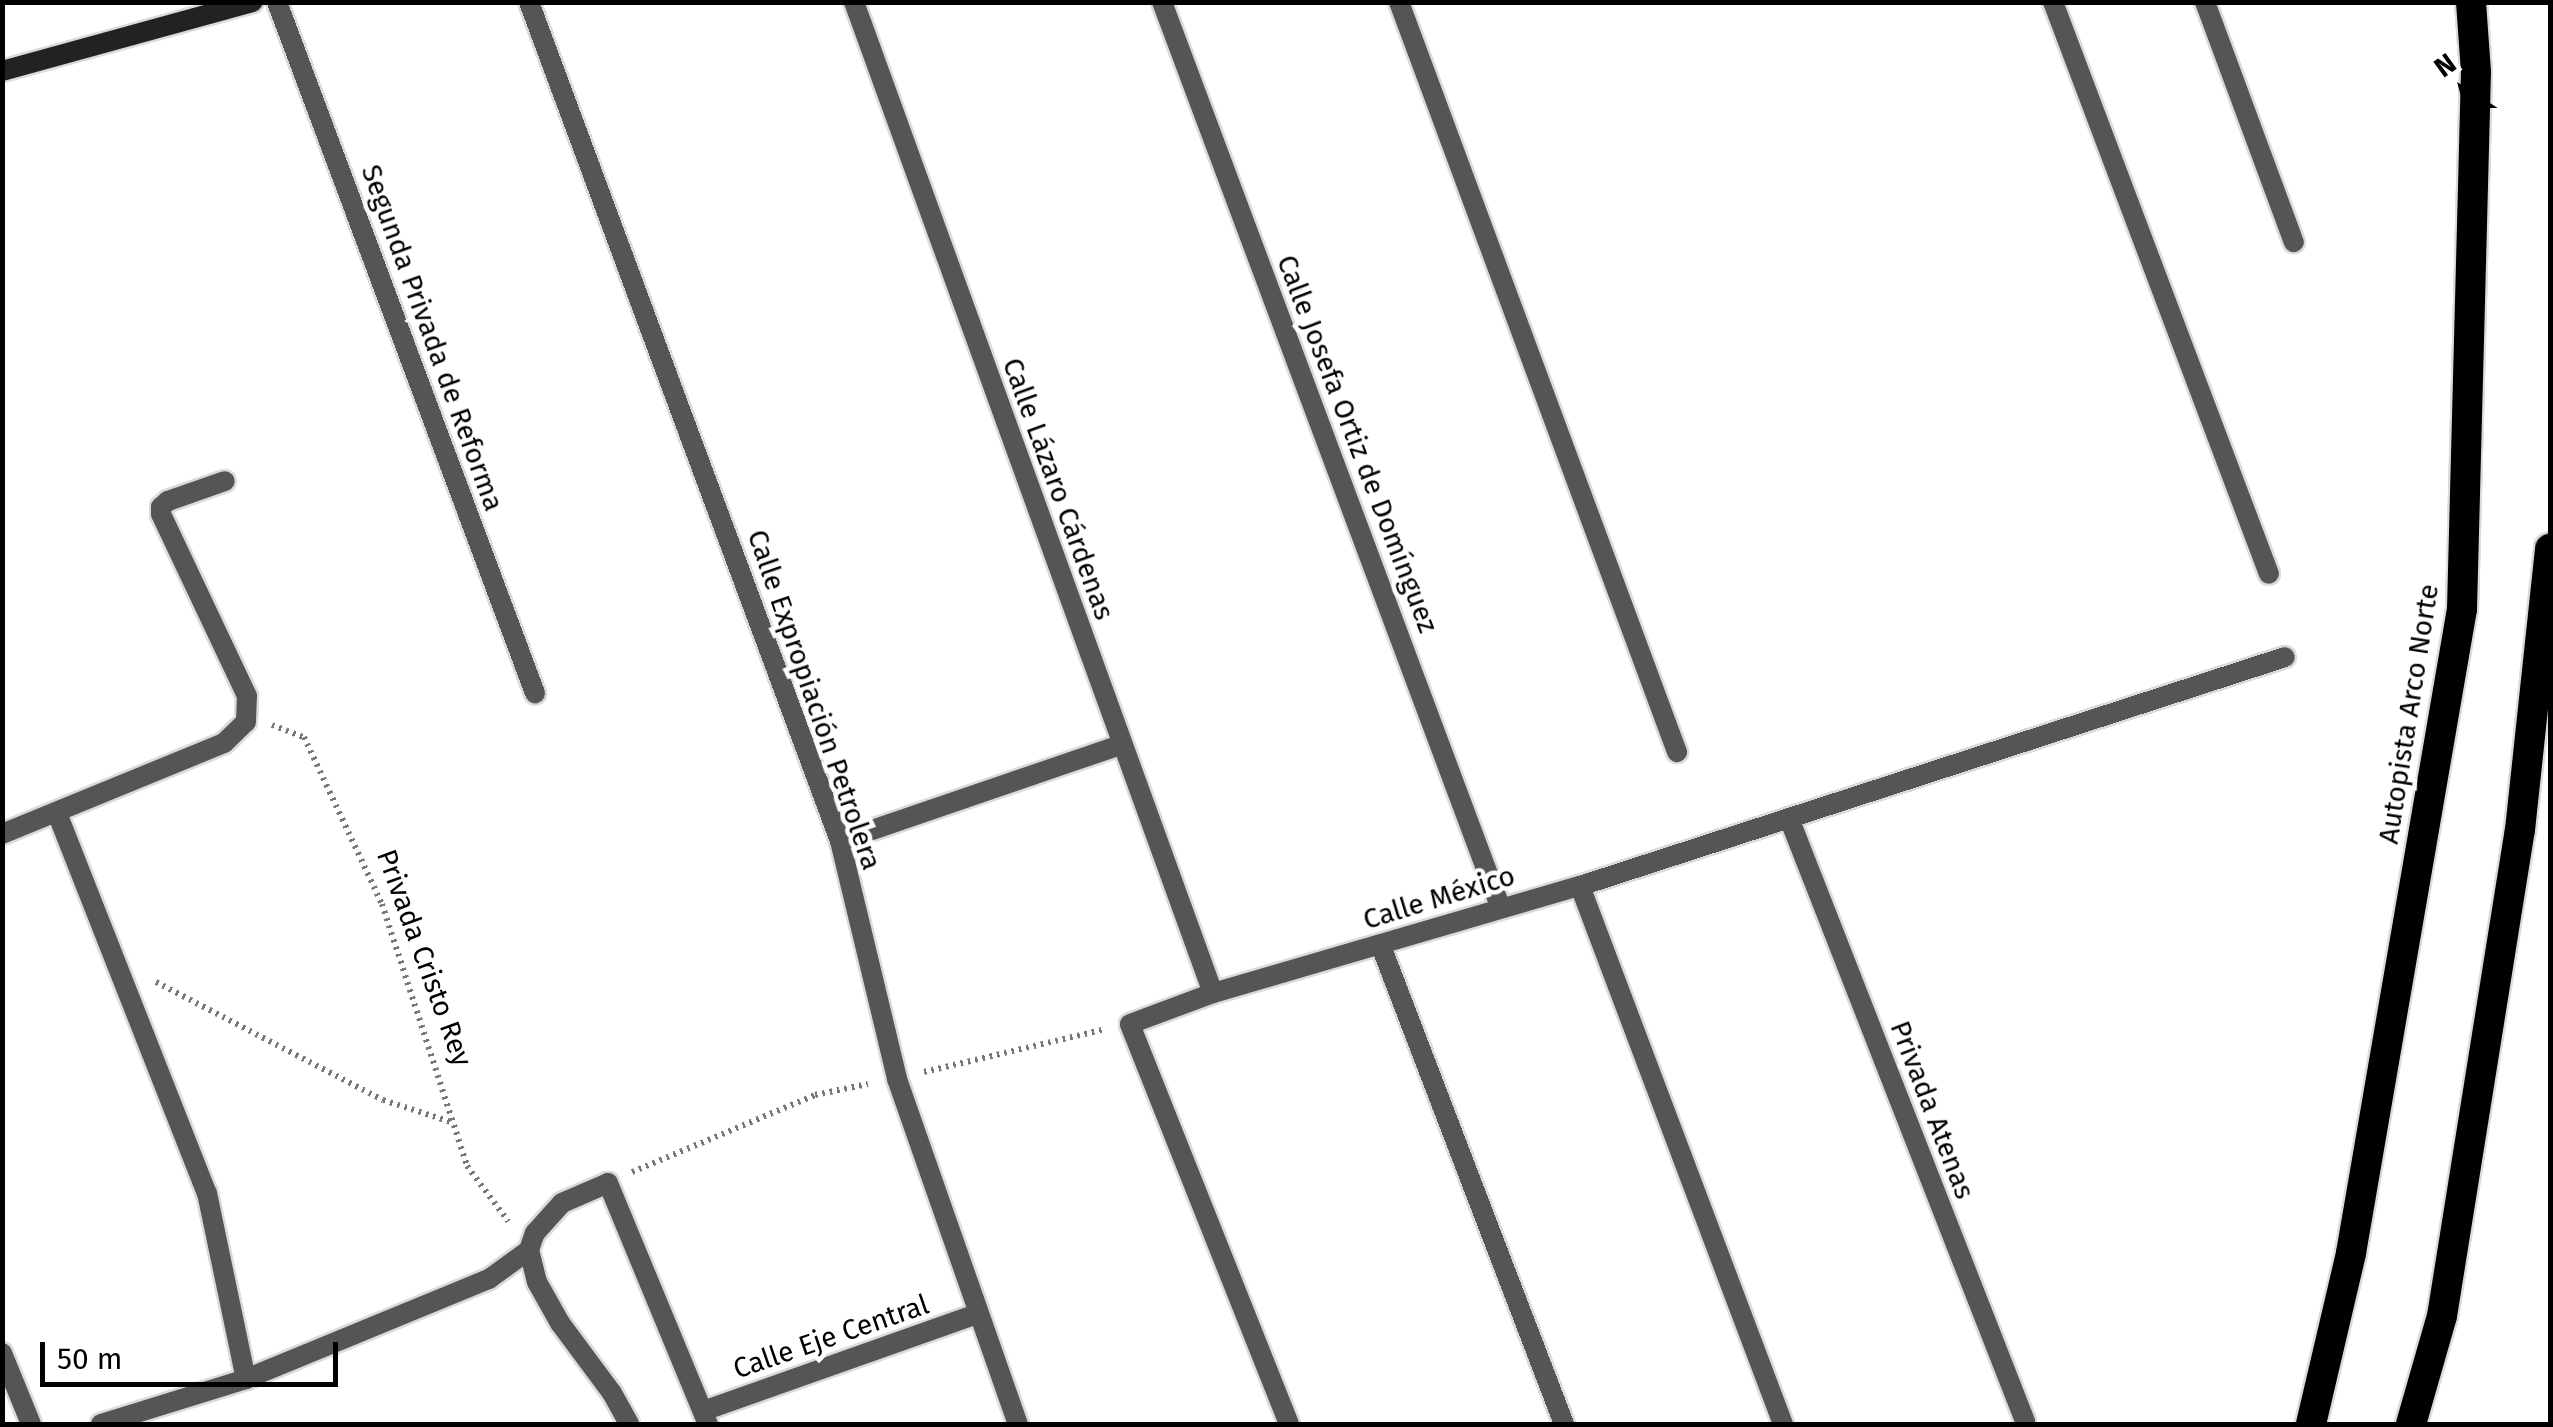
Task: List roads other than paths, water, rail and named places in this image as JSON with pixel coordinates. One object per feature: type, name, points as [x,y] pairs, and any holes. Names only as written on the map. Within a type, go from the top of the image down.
[{"type":"highway","name":"Autopista Arco Norte","points":[[2311,1424],[2351,1253],[2462,609],[2476,72],[2472,2]]},
{"type":"highway","points":[[2411,1424],[2442,1316],[2514,869],[2550,549]]},
{"type":"street","points":[[2,71],[253,2]]},
{"type":"street","name":"Segunda Privada de Reforma","points":[[277,2],[536,693]]},
{"type":"street","name":"Calle Expropiación Petrolera","points":[[529,2],[840,841],[897,1078],[1018,1424]]},
{"type":"street","name":"Calle Lázaro Cárdenas","points":[[854,2],[1213,993]]},
{"type":"street","name":"Calle Josefa Ortiz de Domínguez","points":[[1162,2],[1500,906]]},
{"type":"street","points":[[1398,2],[1677,752]]},
{"type":"street","points":[[2053,2],[2269,574]]},
{"type":"street","points":[[2205,2],[2294,242]]},
{"type":"street","points":[[2,834],[224,743],[246,722],[247,696],[161,514],[168,501],[225,481]]},
{"type":"street","name":"Calle México","points":[[1289,1424],[1130,1024],[1213,993],[1381,946],[1500,906],[1580,886],[2285,657]]},
{"type":"street","points":[[840,841],[1121,745]]},
{"type":"street","points":[[56,812],[208,1193],[246,1379]]},
{"type":"street","name":"Privada Atenas","points":[[1789,818],[2025,1421]]},
{"type":"street","points":[[1580,886],[1782,1424]]},
{"type":"street","points":[[1381,946],[1564,1424]]},
{"type":"street","points":[[630,1424],[537,1282],[530,1250],[535,1233],[562,1204],[608,1182],[706,1418]]},
{"type":"street","points":[[101,1424],[246,1379],[489,1279],[530,1250]]},
{"type":"street","name":"Calle Eje Central","points":[[706,1418],[977,1314]]},
{"type":"street","points":[[2,1353],[31,1424]]}]
